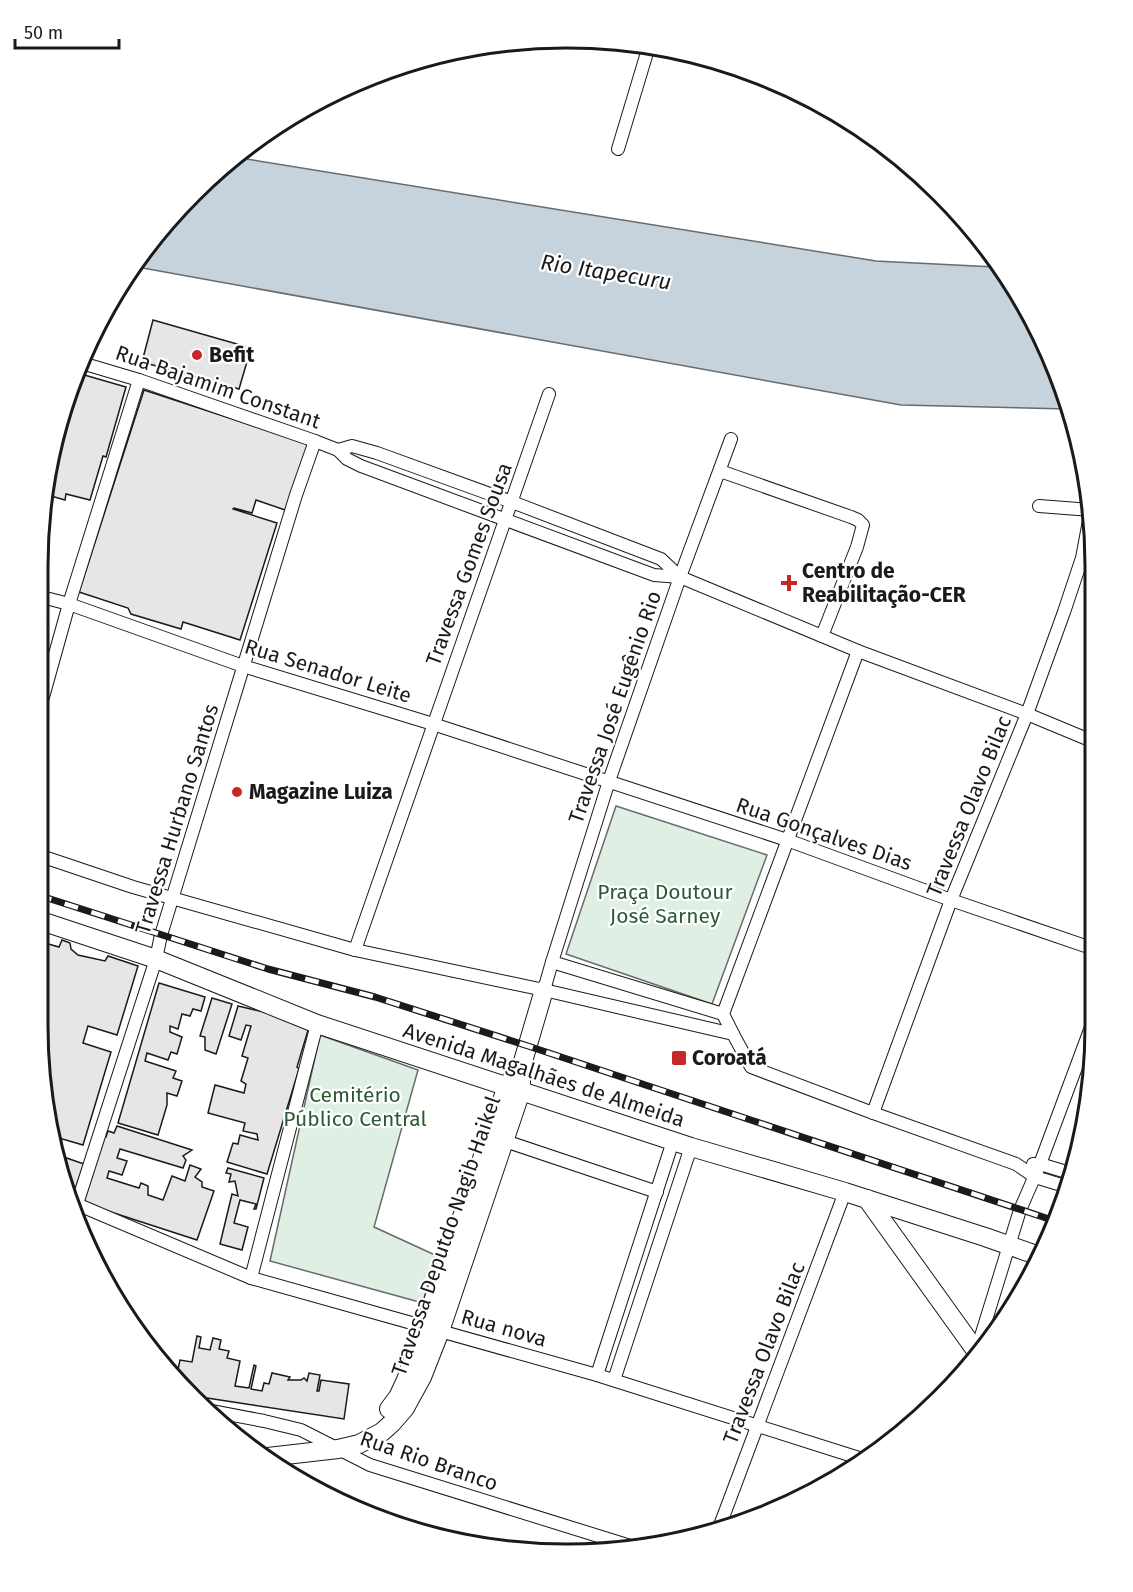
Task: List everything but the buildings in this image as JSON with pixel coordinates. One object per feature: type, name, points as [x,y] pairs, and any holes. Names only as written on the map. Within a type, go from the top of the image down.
[{"type":"street","points":[[618,149],[647,54]]},
{"type":"street","name":"Rua Bajamim Constant","points":[[88,365],[139,380],[315,441],[338,450],[347,459],[361,466],[654,576],[680,577],[858,651],[1028,714],[1085,738]]},
{"type":"street","points":[[48,679],[139,380]]},
{"type":"street","name":"Travessa Gomes Sousa","points":[[355,950],[549,394]]},
{"type":"street","name":"Travessa José Eugênio Rio","points":[[544,990],[609,781],[680,577],[731,440]]},
{"type":"street","name":"Travessa Hurbano Santos","points":[[78,1198],[156,960],[161,935],[243,666],[315,441]]},
{"type":"street","name":"Rua Bajamim Constant","points":[[338,450],[352,446],[369,451],[512,502],[661,559],[680,577]]},
{"type":"street","points":[[720,471],[851,517],[863,525],[822,636]]},
{"type":"street","points":[[1039,506],[1082,509]]},
{"type":"street","name":"Travessa Olavo Bilac","points":[[873,1113],[951,900],[1028,714],[1076,578],[1084,545]]},
{"type":"street","name":"Rua Senador Leite","points":[[48,599],[243,666],[609,781]]},
{"type":"street","points":[[723,1014],[858,651]]},
{"type":"street","name":"Rua Gonçalves Dias","points":[[609,781],[787,840],[1085,946]]},
{"type":"street","points":[[48,858],[172,899],[355,950],[544,990],[733,1034]]},
{"type":"street","name":"Avenida Magalhães de Almeida","points":[[48,923],[156,960],[317,1024],[691,1147],[845,1192],[1033,1254]]},
{"type":"street","points":[[552,962],[723,1014],[752,1067],[1016,1164],[1035,1177],[1059,1184]]},
{"type":"street","name":"Travessa Deputdo Nagib Haikel","points":[[432,1328],[521,1068],[544,990]]},
{"type":"street","points":[[251,1278],[317,1024]]},
{"type":"street","points":[[982,1336],[1020,1210],[1035,1177],[1084,1045]]},
{"type":"street","name":"Travessa Deputdo Nagib Haikel","points":[[276,1456],[333,1446],[376,1423],[398,1397],[432,1328],[505,1141],[514,1088]]},
{"type":"street","points":[[505,1141],[657,1192]]},
{"type":"street","points":[[597,1375],[674,1141]]},
{"type":"street","points":[[614,1380],[691,1147]]},
{"type":"street","points":[[1016,1164],[1040,1164],[1064,1171]]},
{"type":"street","name":"Travessa Olavo Bilac","points":[[722,1519],[845,1192]]},
{"type":"street","points":[[867,1199],[971,1349]]},
{"type":"street","name":"Rua nova","points":[[81,1207],[251,1278],[614,1380],[855,1457]]},
{"type":"street","name":"Rua Rio Branco","points":[[223,1413],[301,1430],[370,1465],[616,1542]]},
{"type":"green space","name":"Praça Doutour José Sarney","points":[[616,806],[767,855],[712,1004],[566,954]]},
{"type":"green space","name":"Cemitério Público Central","points":[[320,1035],[418,1070],[374,1227],[435,1255],[423,1303],[270,1261]]},
{"type":"water","name":"Rio Itapecuru","points":[[246,159],[876,261],[990,267],[1032,337],[1046,368],[1060,409],[901,405],[142,268],[200,200]]},
{"type":"railway","points":[[48,898],[268,969],[375,997],[528,1046],[1048,1219]]},
{"type":"place","name":"Befit","points":[[197,355]]},
{"type":"place","name":"Centro de Reabilitação-CER","points":[[789,583]]},
{"type":"place","name":"Magazine Luiza","points":[[237,792]]},
{"type":"place","name":"Coroatá","points":[[679,1058]]}]
